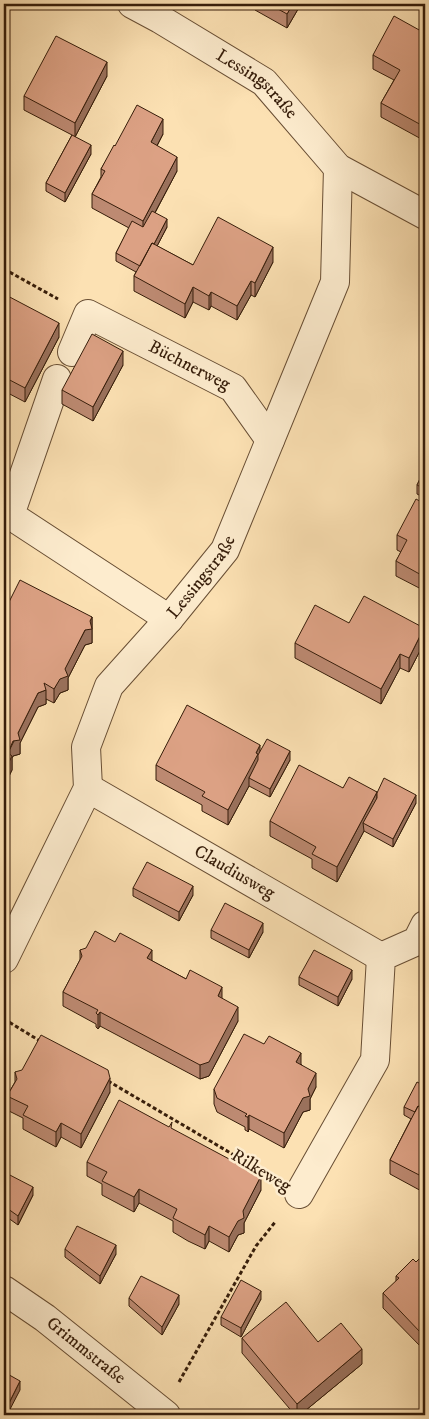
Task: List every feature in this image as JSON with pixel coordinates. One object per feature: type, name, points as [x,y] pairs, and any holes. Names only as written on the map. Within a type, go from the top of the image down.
[{"type":"street","name":"Lessingstraße","points":[[132,4],[165,11],[264,82],[338,168],[425,216]]},
{"type":"street","name":"Lessingstraße","points":[[4,959],[88,788],[86,747],[109,686],[169,619],[225,550],[335,282],[338,168]]},
{"type":"street","name":"Büchnerweg","points":[[88,314],[233,388],[270,440]]},
{"type":"street","points":[[72,352],[88,314]]},
{"type":"street","points":[[57,378],[7,516],[169,619]]},
{"type":"street","name":"Claudiusweg","points":[[88,788],[380,957]]},
{"type":"street","points":[[380,957],[417,941],[425,925]]},
{"type":"street","name":"Rilkeweg","points":[[299,1194],[375,1060],[380,957]]},
{"type":"street","name":"Grimmstraße","points":[[4,1290],[45,1318],[163,1414]]},
{"type":"path","points":[[4,269],[88,314]]},
{"type":"path","points":[[4,1020],[46,1044]]},
{"type":"path","name":"Rilkeweg","points":[[105,1079],[299,1194]]},
{"type":"path","points":[[163,1414],[256,1246],[299,1194]]},
{"type":"building","points":[[269,4],[293,4],[287,14]]},
{"type":"building","points":[[394,16],[421,31],[422,29],[425,31],[425,127],[381,103],[400,70],[373,55]]},
{"type":"building","points":[[56,36],[107,62],[75,123],[24,96]]},
{"type":"building","points":[[137,105],[163,119],[151,142],[177,157],[143,221],[92,194],[105,171],[101,169]]},
{"type":"building","points":[[72,135],[91,145],[65,193],[46,183]]},
{"type":"building","points":[[152,211],[167,219],[140,266],[116,253],[132,221],[143,227]]},
{"type":"building","points":[[218,217],[273,247],[255,283],[251,281],[237,306],[211,292],[209,296],[193,287],[185,304],[134,276],[152,243],[193,265]]},
{"type":"building","points":[[4,294],[59,323],[25,388],[4,377]]},
{"type":"building","points":[[92,334],[123,351],[93,407],[62,390]]},
{"type":"building","points":[[425,469],[425,489],[417,485]]},
{"type":"building","points":[[416,499],[425,504],[425,577],[396,561],[407,540],[397,535]]},
{"type":"building","points":[[20,580],[92,617],[90,621],[92,629],[85,630],[65,669],[68,676],[60,679],[54,689],[44,683],[46,690],[38,693],[18,733],[20,740],[13,741],[8,753],[12,756],[4,772],[4,612]]},
{"type":"building","points":[[364,596],[424,628],[409,658],[400,654],[381,689],[295,643],[315,605],[349,623]]},
{"type":"building","points":[[187,705],[260,745],[256,753],[258,754],[228,810],[202,796],[205,792],[156,765]]},
{"type":"building","points":[[267,739],[290,751],[270,789],[249,778]]},
{"type":"building","points":[[299,765],[343,788],[349,777],[377,792],[337,867],[312,854],[316,847],[270,821]]},
{"type":"building","points":[[384,778],[416,795],[393,839],[363,823],[377,798],[377,793]]},
{"type":"building","points":[[147,862],[193,886],[179,912],[133,888]]},
{"type":"building","points":[[225,903],[263,923],[249,950],[211,930]]},
{"type":"building","points":[[95,931],[115,942],[120,933],[152,950],[147,958],[186,979],[190,970],[222,987],[218,996],[238,1007],[209,1062],[200,1065],[100,1012],[98,1015],[96,1013],[98,1010],[63,992],[82,956],[80,950],[86,948]]},
{"type":"building","points":[[314,950],[352,970],[338,997],[299,977]]},
{"type":"building","points":[[244,1034],[264,1044],[269,1036],[301,1053],[296,1062],[316,1073],[308,1089],[310,1096],[303,1098],[284,1133],[249,1115],[248,1117],[245,1116],[247,1114],[217,1098],[214,1089]]},
{"type":"building","points":[[41,1035],[108,1070],[110,1078],[81,1134],[61,1123],[56,1132],[23,1115],[28,1106],[7,1096],[17,1079],[15,1072],[22,1070]]},
{"type":"building","points":[[417,1082],[425,1086],[425,1110],[418,1106],[415,1112],[404,1107]]},
{"type":"building","points":[[119,1100],[169,1127],[172,1122],[171,1128],[261,1176],[243,1211],[244,1218],[238,1221],[229,1237],[209,1226],[205,1235],[173,1218],[177,1209],[139,1189],[134,1197],[102,1181],[107,1172],[87,1162]]},
{"type":"building","points":[[418,1106],[425,1110],[425,1178],[390,1160]]},
{"type":"building","points":[[4,1172],[33,1187],[18,1216],[4,1206]]},
{"type":"building","points":[[77,1226],[116,1245],[100,1276],[65,1249]]},
{"type":"building","points":[[425,1253],[425,1329],[421,1333],[383,1293],[399,1278],[396,1276],[413,1259],[416,1262]]},
{"type":"building","points":[[141,1276],[179,1295],[162,1327],[129,1298]]},
{"type":"building","points":[[241,1280],[261,1291],[241,1328],[221,1317]]},
{"type":"building","points":[[286,1302],[318,1342],[341,1323],[362,1349],[297,1404],[242,1338]]},
{"type":"building","points":[[4,1372],[20,1381],[4,1413]]}]
